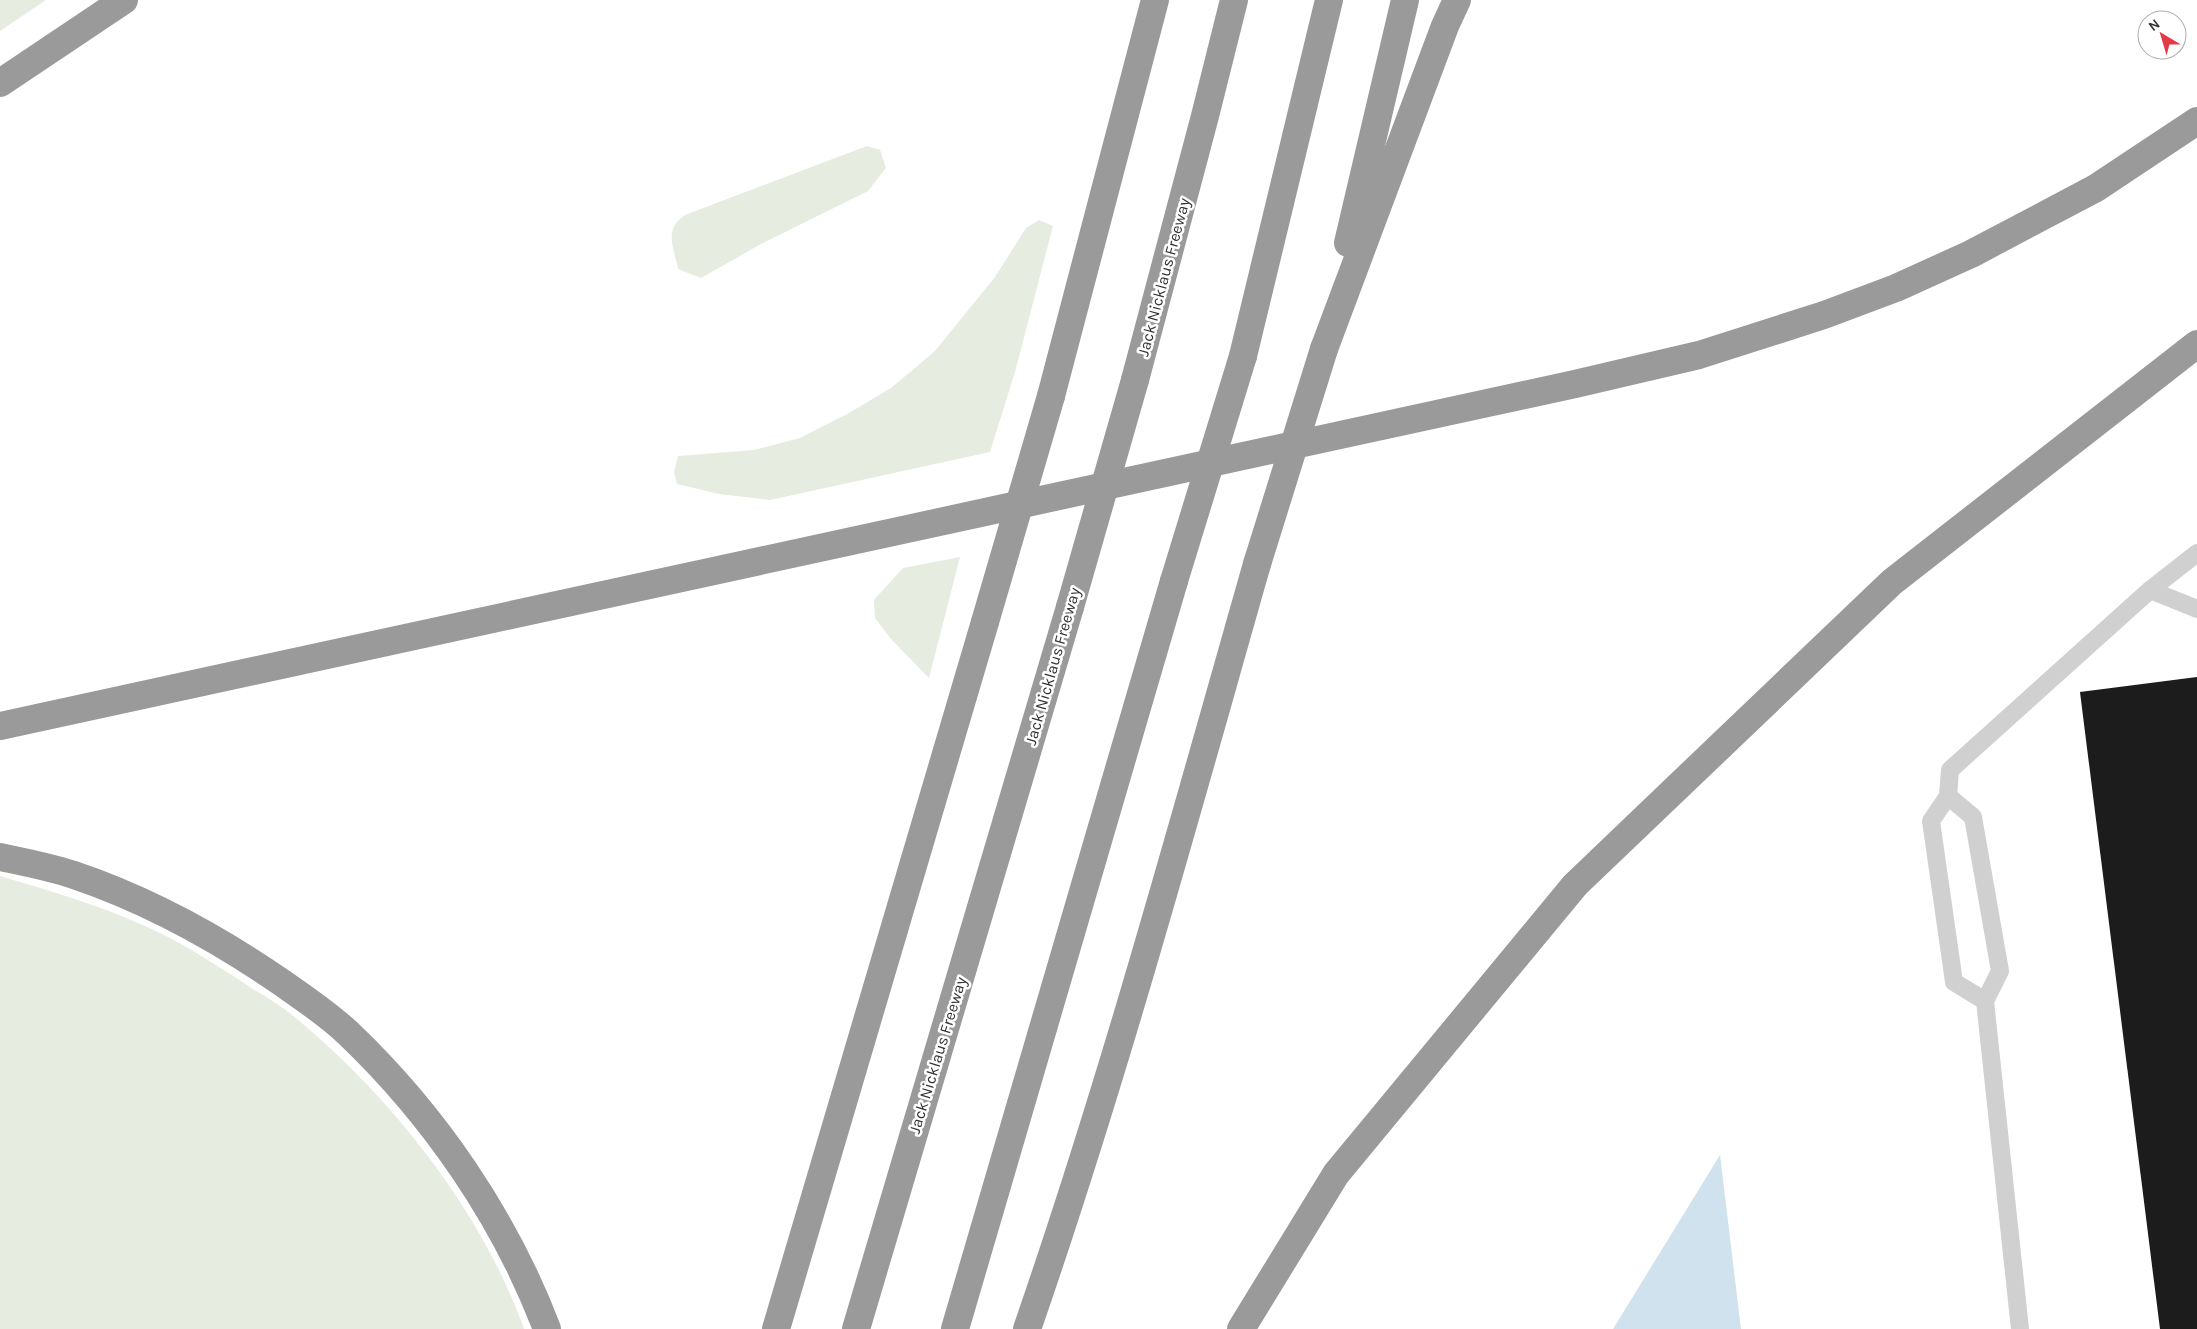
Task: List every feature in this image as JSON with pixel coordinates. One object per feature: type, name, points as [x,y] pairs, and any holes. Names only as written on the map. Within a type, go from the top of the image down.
[{"type":"highway","points":[[0,83],[124,0]]},
{"type":"highway","points":[[776,1329],[1051,396],[1155,0]]},
{"type":"highway","name":"Jack Nicklaus Freeway","points":[[856,1329],[1070,607],[1135,380],[1234,0]]},
{"type":"highway","points":[[955,1329],[1174,581],[1242,356],[1329,0]]},
{"type":"highway","points":[[1324,349],[1405,0]]},
{"type":"highway","points":[[1027,1329],[1070,1206],[1164,892],[1257,564],[1324,349],[1445,26],[1457,0]]},
{"type":"highway","points":[[0,726],[1575,384],[1699,355],[1824,315],[1896,288],[1971,254],[2096,188],[2197,121]]},
{"type":"highway","points":[[1241,1329],[1336,1174],[1575,885],[1892,582],[2197,344]]},
{"type":"highway","points":[[0,857],[72,874],[145,903],[206,934],[298,994],[347,1032],[415,1106],[470,1177],[508,1242],[547,1329]]},
{"type":"lane","points":[[1985,1001],[1954,982],[1931,821],[1948,796],[1950,770],[2150,590],[2197,553]]},
{"type":"lane","points":[[2150,590],[2197,609]]},
{"type":"lane","points":[[1948,796],[1973,817],[2000,971],[1985,1001],[2020,1329]]},
{"type":"shaded area","points":[[0,0],[46,0],[0,31]]},
{"type":"shaded area","points":[[867,146],[880,150],[886,168],[868,191],[761,244],[701,278],[678,269],[672,233],[678,221],[685,215]]},
{"type":"shaded area","points":[[1039,220],[1053,226],[1015,372],[990,452],[770,500],[719,494],[677,484],[674,472],[678,456],[754,450],[800,438],[849,413],[891,388],[935,351],[995,277],[1026,228]]},
{"type":"shaded area","points":[[960,557],[929,678],[891,639],[875,618],[874,600],[903,568]]},
{"type":"shaded area","points":[[0,876],[86,903],[129,919],[170,938],[272,1001],[291,1014],[327,1045],[396,1117],[428,1156],[484,1241],[506,1285],[524,1329],[0,1329]]},
{"type":"water","points":[[1720,1155],[1741,1329],[1613,1329]]},
{"type":"building","points":[[2197,677],[2197,1329],[2160,1329],[2080,692]]}]
